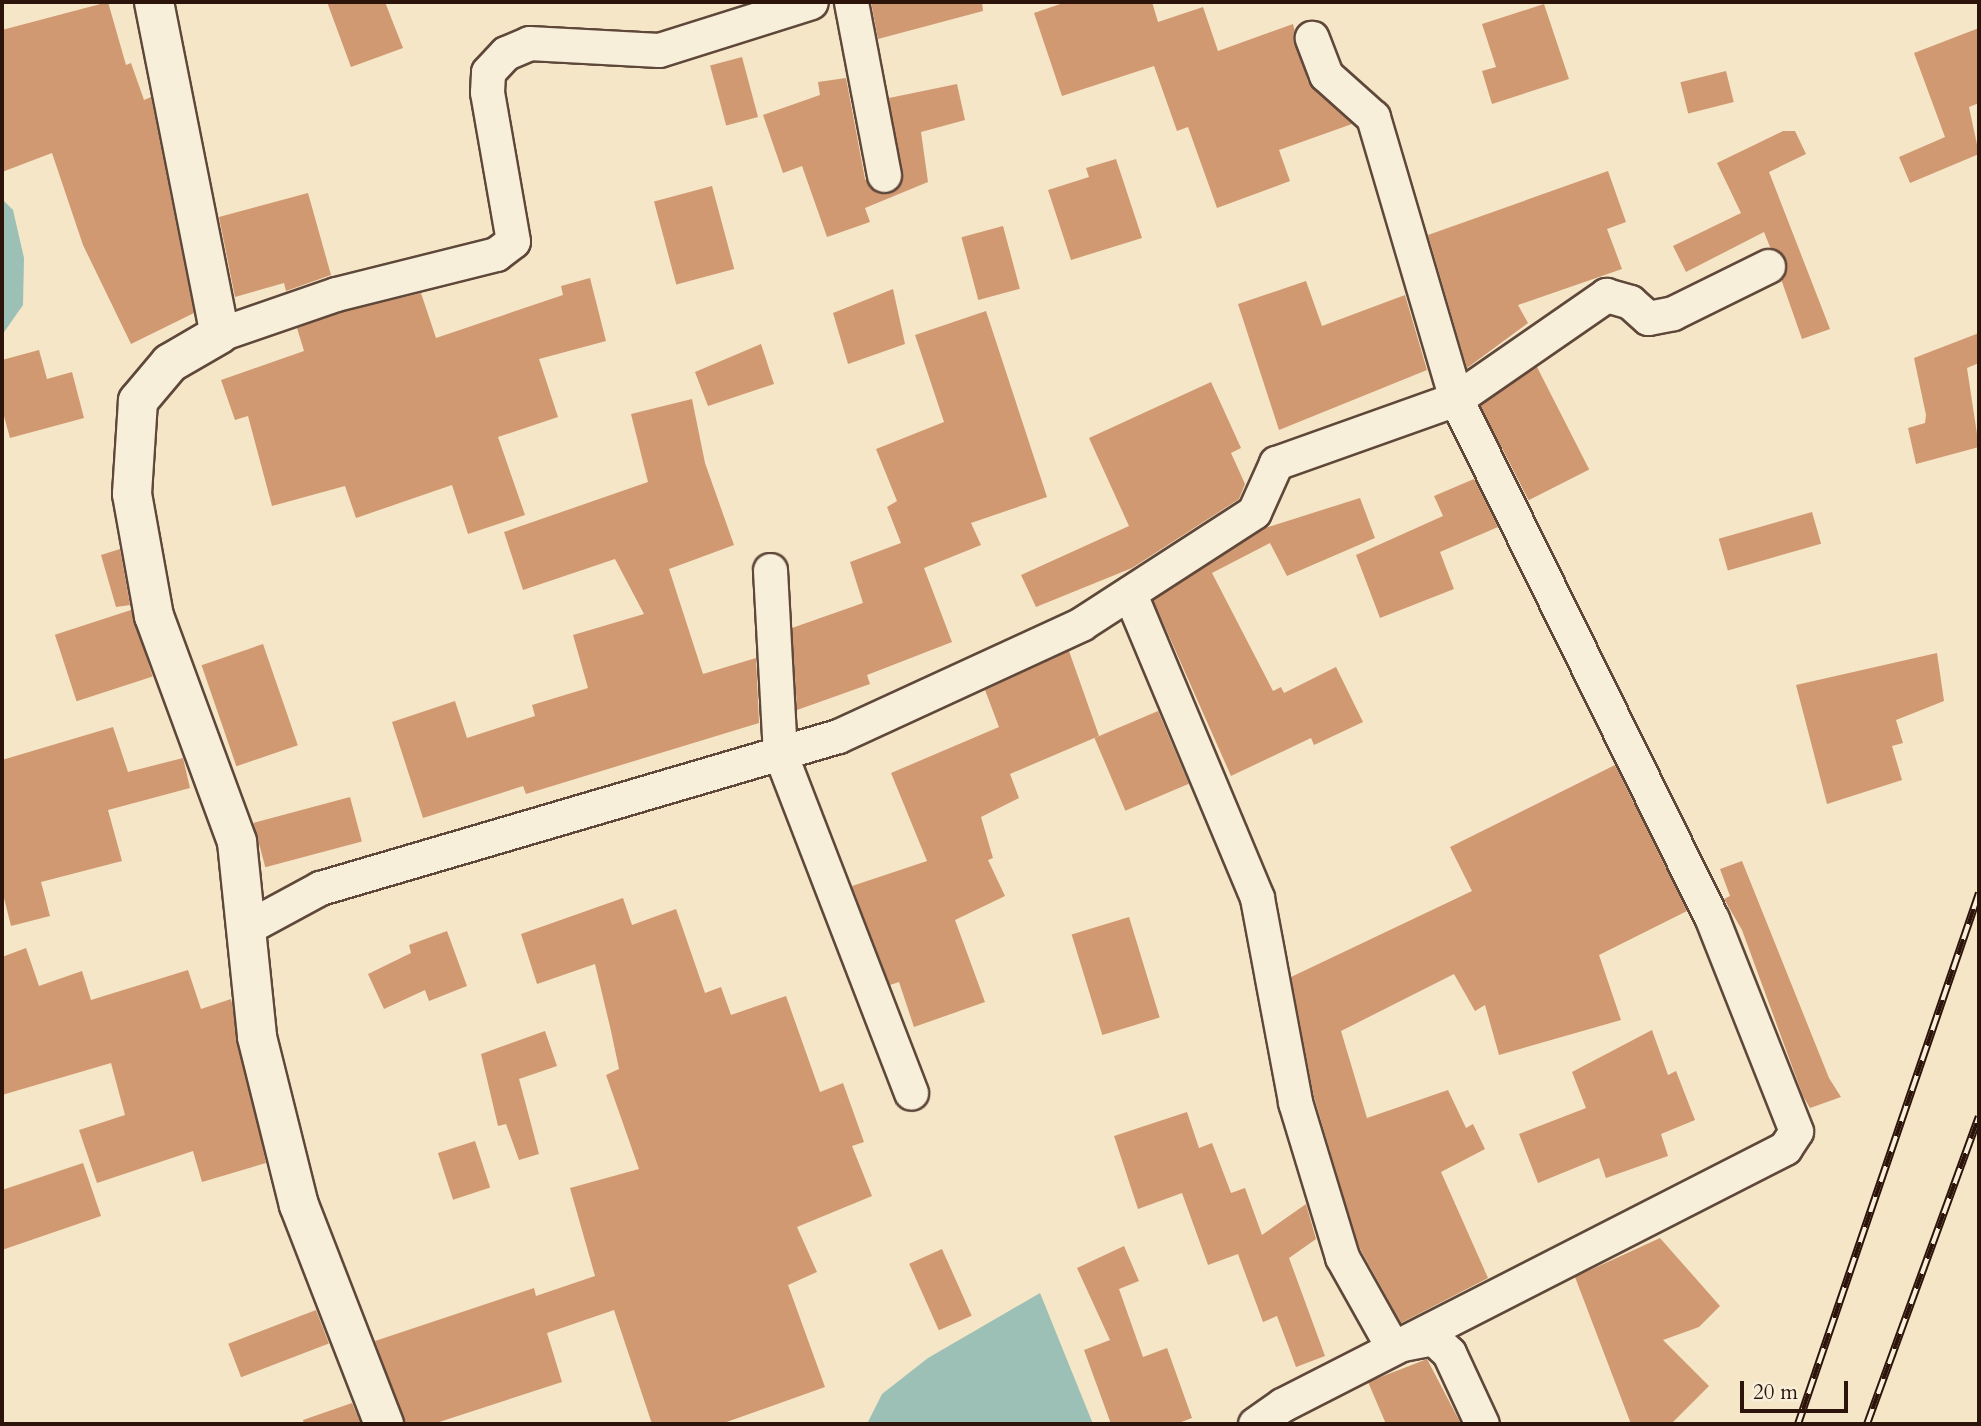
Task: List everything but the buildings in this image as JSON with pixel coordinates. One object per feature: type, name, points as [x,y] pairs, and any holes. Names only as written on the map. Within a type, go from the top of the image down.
[{"type":"main road","points":[[154,2],[220,334],[170,363],[138,401],[132,494],[154,617],[237,842],[250,926],[257,1037],[299,1205],[384,1424]]},
{"type":"street","points":[[220,334],[371,284],[496,254],[513,241],[487,92],[488,72],[506,54],[528,43],[659,50],[811,2]]},
{"type":"street","points":[[851,2],[884,175]]},
{"type":"street","points":[[1255,1424],[1282,1405],[1411,1343],[1785,1148],[1796,1131],[1793,1109],[1712,919],[1455,399],[1373,117],[1326,75],[1312,38]]},
{"type":"street","points":[[250,926],[320,888],[838,736],[1081,624],[1254,512],[1276,463],[1455,399],[1606,295],[1630,302],[1648,318],[1673,313],[1768,266]]},
{"type":"street","points":[[769,570],[780,753],[911,1093]]},
{"type":"street","points":[[1130,594],[1257,898],[1295,1102],[1342,1257],[1392,1346],[1433,1338],[1449,1353],[1482,1424]]},
{"type":"water","points":[[2,199],[13,210],[24,258],[23,305],[2,335]]},
{"type":"water","points":[[1040,1293],[1093,1424],[867,1424],[882,1394],[928,1358]]},
{"type":"railway","points":[[1798,1424],[1979,893]]},
{"type":"railway","points":[[1867,1424],[1979,1117]]}]
